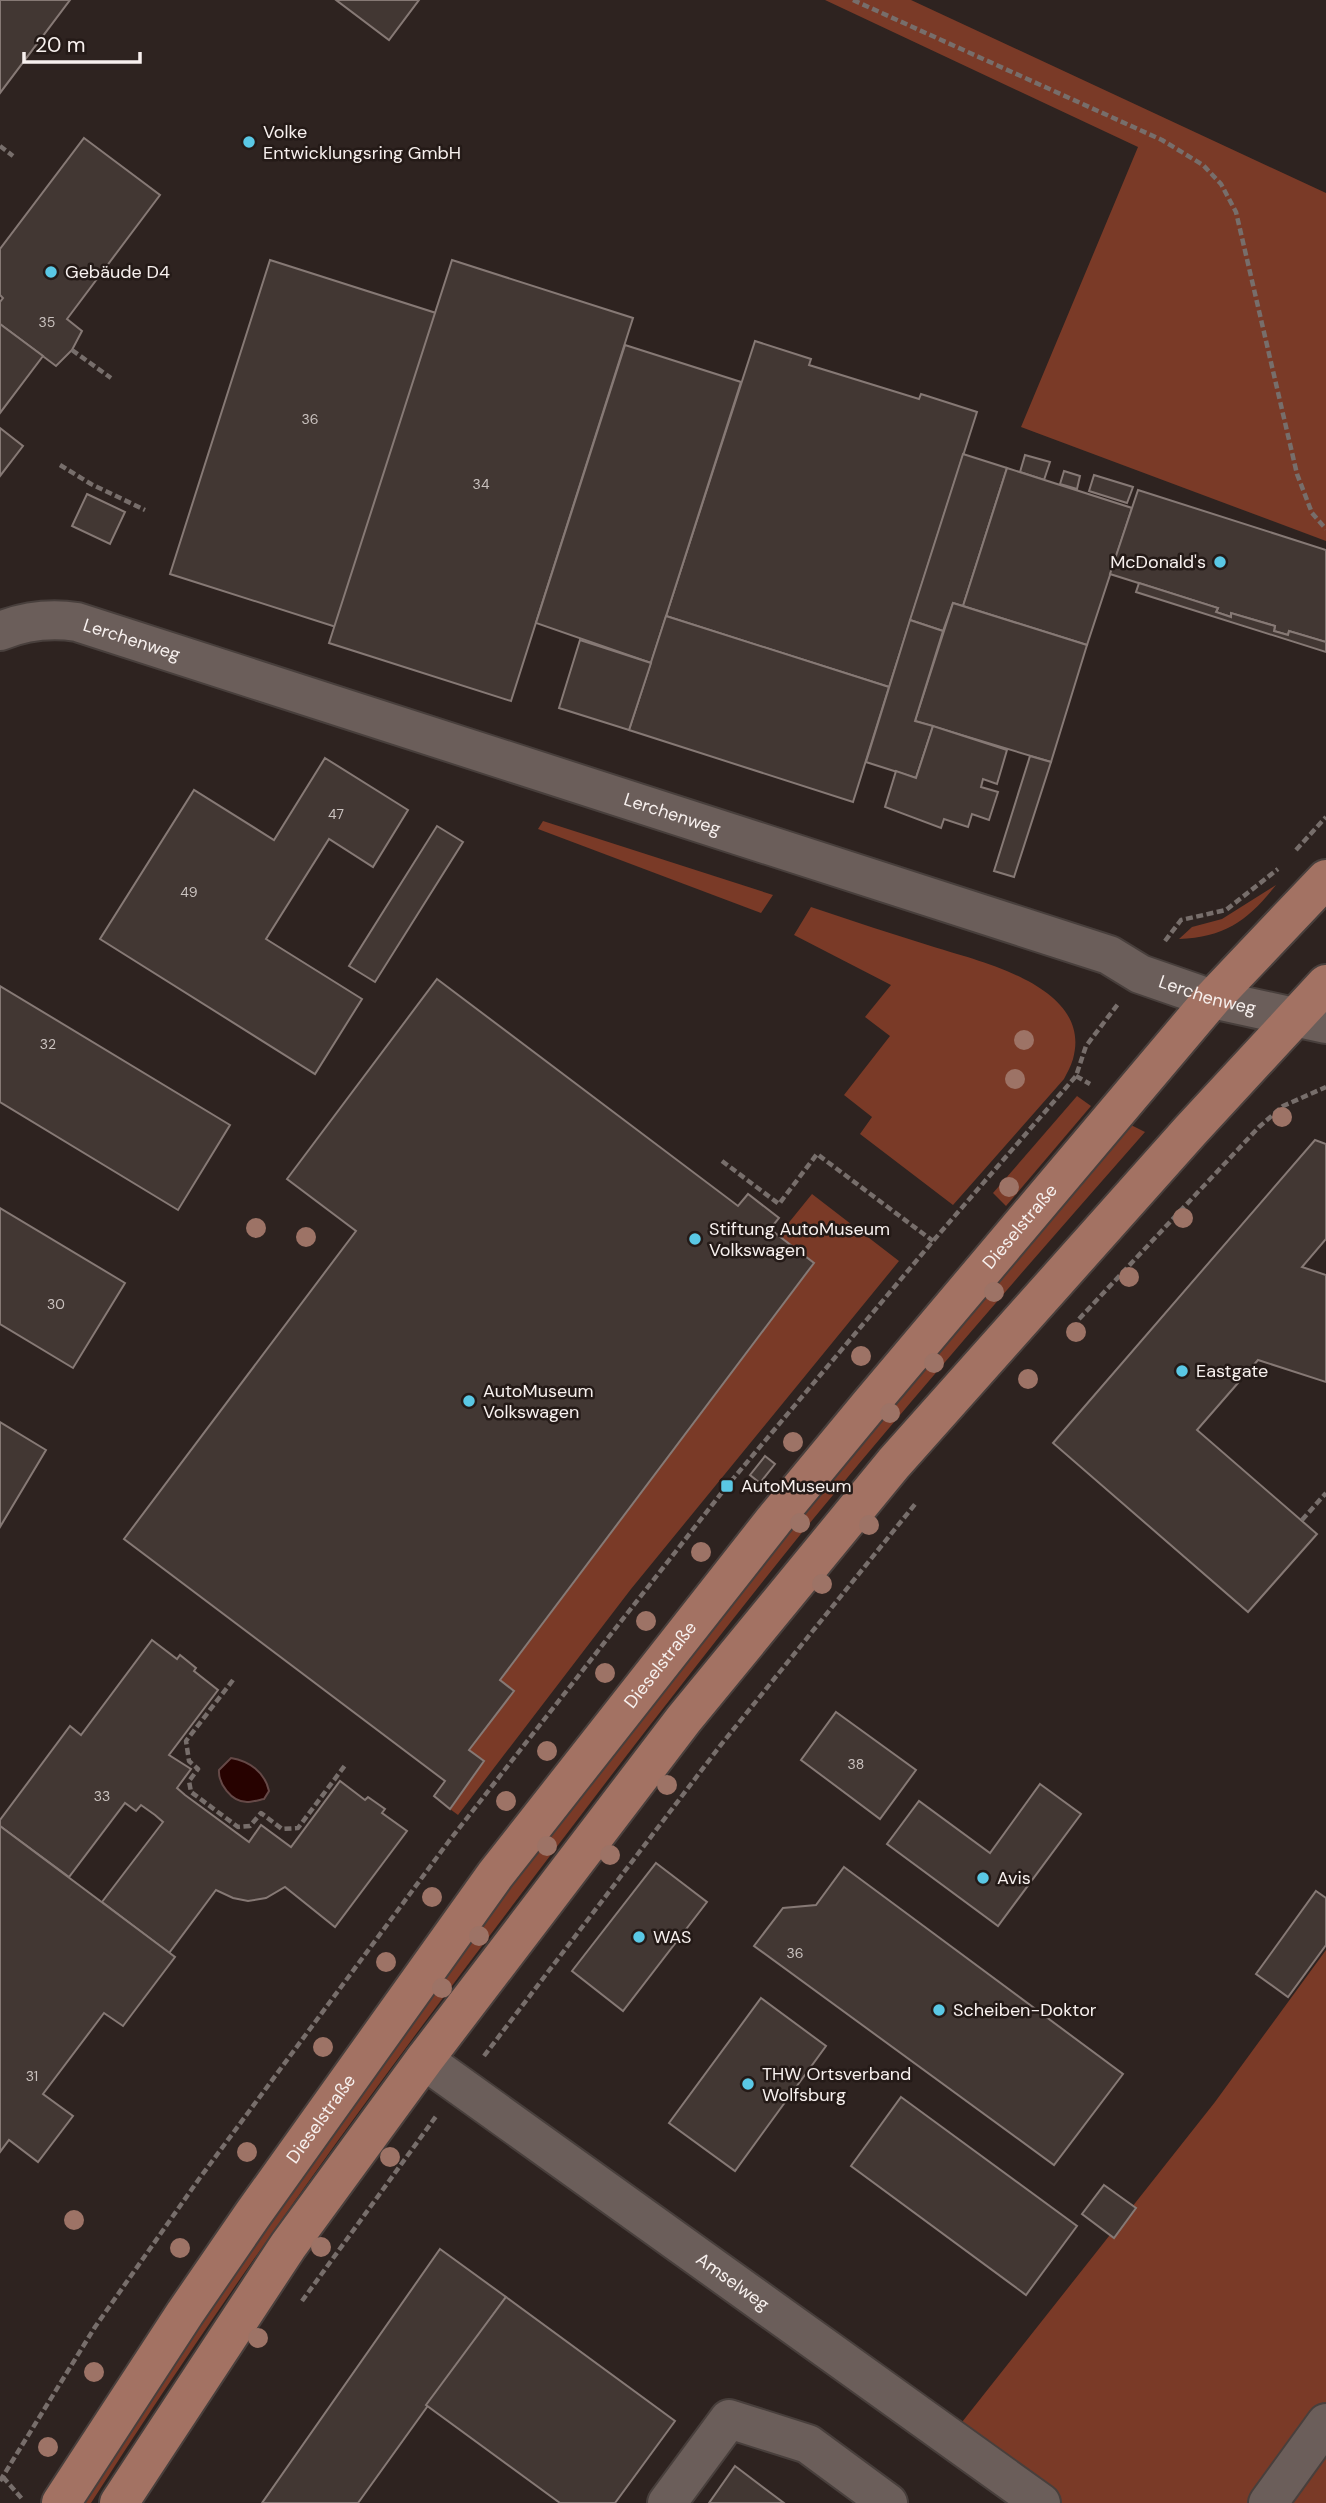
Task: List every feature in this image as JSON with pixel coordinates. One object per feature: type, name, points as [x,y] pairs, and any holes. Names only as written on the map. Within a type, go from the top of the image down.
[{"type":"main road","name":"Dieselstraße","points":[[61,2503],[223,2258],[495,1875],[783,1509],[1212,999],[1326,879]]},
{"type":"main road","points":[[119,2503],[288,2246],[424,2060],[684,1719],[820,1550],[957,1391],[1190,1131],[1312,1021],[1326,984]]},
{"type":"street","name":"Lerchenweg","points":[[7,628],[57,619],[77,622],[1097,951],[1109,955],[1140,974],[1212,999],[1312,1021]]},
{"type":"street","name":"Amselweg","points":[[424,2060],[1041,2503]]},
{"type":"street","points":[[667,2503],[729,2419],[808,2444],[878,2500]]},
{"type":"street","points":[[1268,2503],[1326,2423]]},
{"type":"path","points":[[853,0],[1162,140],[1202,165],[1221,184],[1236,212],[1297,474],[1312,513],[1326,528]]},
{"type":"path","points":[[0,146],[13,156]]},
{"type":"path","points":[[72,350],[111,378]]},
{"type":"path","points":[[60,466],[91,485],[145,510]]},
{"type":"path","points":[[1291,856],[1326,817]]},
{"type":"path","points":[[25,2503],[1,2479],[95,2327],[207,2168],[449,1841],[727,1486],[1076,1076],[1086,1046],[1181,920],[1226,909],[1282,866]]},
{"type":"path","points":[[1073,1325],[1259,1126],[1283,1106],[1326,1087]]},
{"type":"path","points":[[722,1161],[779,1204],[817,1154],[933,1241]]},
{"type":"path","points":[[1302,1520],[1326,1493]]},
{"type":"path","points":[[296,2310],[441,2110],[721,1744],[917,1502]]},
{"type":"path","points":[[233,1680],[186,1741],[189,1761],[198,1769],[189,1781],[191,1792],[238,1827],[250,1826],[261,1813],[282,1829],[298,1828],[346,1764]]},
{"type":"shaded area","points":[[825,0],[911,0],[1326,193],[1326,541],[1021,427],[1138,147]]},
{"type":"shaded area","points":[[543,821],[773,895],[761,913],[538,829]]},
{"type":"shaded area","points":[[1276,885],[1256,908],[1235,924],[1210,935],[1179,939],[1192,927],[1222,919]]},
{"type":"shaded area","points":[[811,907],[1004,970],[1050,996],[1066,1013],[1075,1034],[1073,1059],[1064,1079],[953,1205],[860,1134],[872,1117],[844,1095],[890,1036],[865,1017],[891,985],[794,935]]},
{"type":"shaded area","points":[[1077,1096],[1091,1106],[1006,1206],[993,1193]]},
{"type":"shaded area","points":[[1129,1124],[1145,1132],[885,1433],[691,1673],[547,1859],[349,2126],[191,2350],[91,2503],[75,2503],[331,2124],[704,1628]]},
{"type":"shaded area","points":[[812,1194],[899,1261],[631,1589],[458,1815],[450,1809],[484,1761],[469,1750],[513,1692],[500,1680],[814,1263],[778,1236]]},
{"type":"shaded area","points":[[231,1758],[250,1765],[260,1773],[269,1791],[264,1799],[241,1801],[227,1791],[219,1770]]},
{"type":"shaded area","points":[[1326,1950],[1326,2503],[1041,2503],[951,2436],[1215,2102]]},
{"type":"building","points":[[0,0],[70,0],[0,93]]},
{"type":"building","points":[[336,0],[419,0],[389,40]]},
{"type":"building","name":"Gebäude D4","points":[[84,138],[160,195],[67,319],[82,331],[72,350],[56,366],[0,324],[0,302],[3,298],[0,295],[0,249]]},
{"type":"building","points":[[270,260],[436,313],[336,627],[170,574]]},
{"type":"building","points":[[452,260],[633,318],[511,701],[329,643]]},
{"type":"building","points":[[0,324],[43,356],[0,413]]},
{"type":"building","points":[[755,341],[811,359],[809,365],[919,399],[921,394],[977,412],[889,687],[666,616]]},
{"type":"building","points":[[625,345],[741,382],[651,663],[536,623]]},
{"type":"building","points":[[0,428],[23,446],[0,476]]},
{"type":"building","points":[[963,454],[1007,468],[963,606],[953,603],[943,631],[910,620]]},
{"type":"building","points":[[1025,455],[1050,462],[1044,480],[1020,472]]},
{"type":"building","points":[[1007,468],[1132,508],[1087,645],[963,606]]},
{"type":"building","points":[[1064,471],[1080,476],[1077,489],[1060,484]]},
{"type":"building","points":[[1094,475],[1133,487],[1127,503],[1089,491]]},
{"type":"building","name":"McDonald's","points":[[1138,490],[1326,550],[1326,642],[1289,631],[1288,635],[1274,631],[1275,626],[1231,613],[1231,617],[1216,612],[1218,608],[1110,574]]},
{"type":"building","points":[[87,494],[125,512],[110,544],[72,526]]},
{"type":"building","points":[[1139,583],[1218,608],[1216,612],[1231,617],[1231,613],[1275,626],[1274,631],[1288,635],[1289,631],[1326,642],[1326,652],[1136,592]]},
{"type":"building","points":[[953,603],[1087,645],[1051,762],[915,721]]},
{"type":"building","points":[[666,616],[889,687],[853,802],[629,730]]},
{"type":"building","points":[[910,620],[943,631],[915,721],[933,726],[916,778],[866,762]]},
{"type":"building","points":[[580,640],[651,663],[629,730],[559,708]]},
{"type":"building","points":[[933,726],[1007,750],[997,784],[983,779],[981,787],[998,792],[989,820],[972,814],[968,827],[944,819],[941,828],[885,807],[896,771],[916,778]]},
{"type":"building","points":[[1030,756],[1051,762],[1014,877],[994,871]]},
{"type":"building","points":[[325,758],[408,810],[373,867],[329,839],[266,939],[362,999],[315,1074],[100,939],[194,790],[274,840]]},
{"type":"building","points":[[437,826],[463,842],[375,982],[349,966]]},
{"type":"building","name":"AutoMuseum Volkswagen","points":[[437,979],[738,1206],[748,1194],[779,1218],[770,1229],[814,1263],[500,1680],[514,1691],[469,1750],[484,1761],[450,1809],[434,1796],[445,1781],[124,1539],[356,1231],[287,1179]]},
{"type":"building","points":[[0,986],[230,1125],[178,1210],[0,1102]]},
{"type":"building","name":"Eastgate","points":[[1315,1140],[1326,1144],[1326,1239],[1302,1267],[1326,1275],[1326,1382],[1258,1360],[1197,1430],[1317,1534],[1248,1612],[1053,1443]]},
{"type":"building","points":[[0,1208],[125,1283],[73,1368],[0,1324]]},
{"type":"building","points":[[0,1422],[46,1450],[0,1527]]},
{"type":"building","points":[[765,1456],[775,1464],[760,1483],[750,1475]]},
{"type":"building","points":[[152,1640],[177,1659],[180,1655],[196,1668],[194,1671],[218,1690],[169,1755],[191,1769],[177,1788],[185,1795],[249,1842],[261,1825],[291,1847],[340,1781],[365,1800],[368,1797],[385,1809],[382,1813],[407,1831],[335,1927],[285,1887],[266,1898],[248,1901],[216,1890],[169,1953],[102,1902],[163,1822],[155,1815],[141,1805],[136,1811],[125,1803],[69,1877],[0,1826],[0,1820],[70,1726],[81,1735]]},
{"type":"building","points":[[836,1712],[916,1770],[880,1819],[801,1760]]},
{"type":"building","name":"Avis","points":[[1040,1784],[1081,1814],[998,1926],[887,1844],[919,1801],[990,1853]]},
{"type":"building","points":[[0,1826],[175,1957],[123,2026],[104,2013],[43,2094],[73,2116],[38,2162],[9,2140],[0,2152]]},
{"type":"building","name":"WAS","points":[[656,1863],[707,1902],[623,2011],[572,1971]]},
{"type":"building","name":"Scheiben-Doktor","points":[[844,1867],[1123,2074],[1054,2165],[754,1946],[783,1908],[816,1905]]},
{"type":"building","points":[[1316,1891],[1326,1898],[1326,1945],[1288,1997],[1256,1974]]},
{"type":"building","name":"THW Ortsverband Wolfsburg","points":[[761,1998],[826,2046],[735,2171],[669,2123]]},
{"type":"building","points":[[901,2097],[1077,2226],[1026,2295],[851,2166]]},
{"type":"building","points":[[1104,2185],[1136,2208],[1114,2238],[1082,2214]]},
{"type":"building","points":[[440,2249],[506,2297],[358,2503],[262,2503]]},
{"type":"building","points":[[506,2297],[675,2421],[615,2503],[560,2503],[426,2405]]},
{"type":"building","points":[[735,2466],[784,2503],[709,2503]]},
{"type":"place","name":"Volke Entwicklungsring GmbH","points":[[249,142]]},
{"type":"place","name":"Gebäude D4","points":[[51,272]]},
{"type":"place","name":"McDonald's","points":[[1220,562]]},
{"type":"place","name":"Stiftung AutoMuseum Volkswagen","points":[[695,1239]]},
{"type":"place","name":"Eastgate","points":[[1182,1371]]},
{"type":"place","name":"AutoMuseum Volkswagen","points":[[469,1401]]},
{"type":"place","name":"AutoMuseum","points":[[727,1486]]},
{"type":"place","name":"Avis","points":[[983,1878]]},
{"type":"place","name":"WAS","points":[[639,1937]]},
{"type":"place","name":"Scheiben-Doktor","points":[[939,2010]]},
{"type":"place","name":"THW Ortsverband Wolfsburg","points":[[748,2084]]}]
